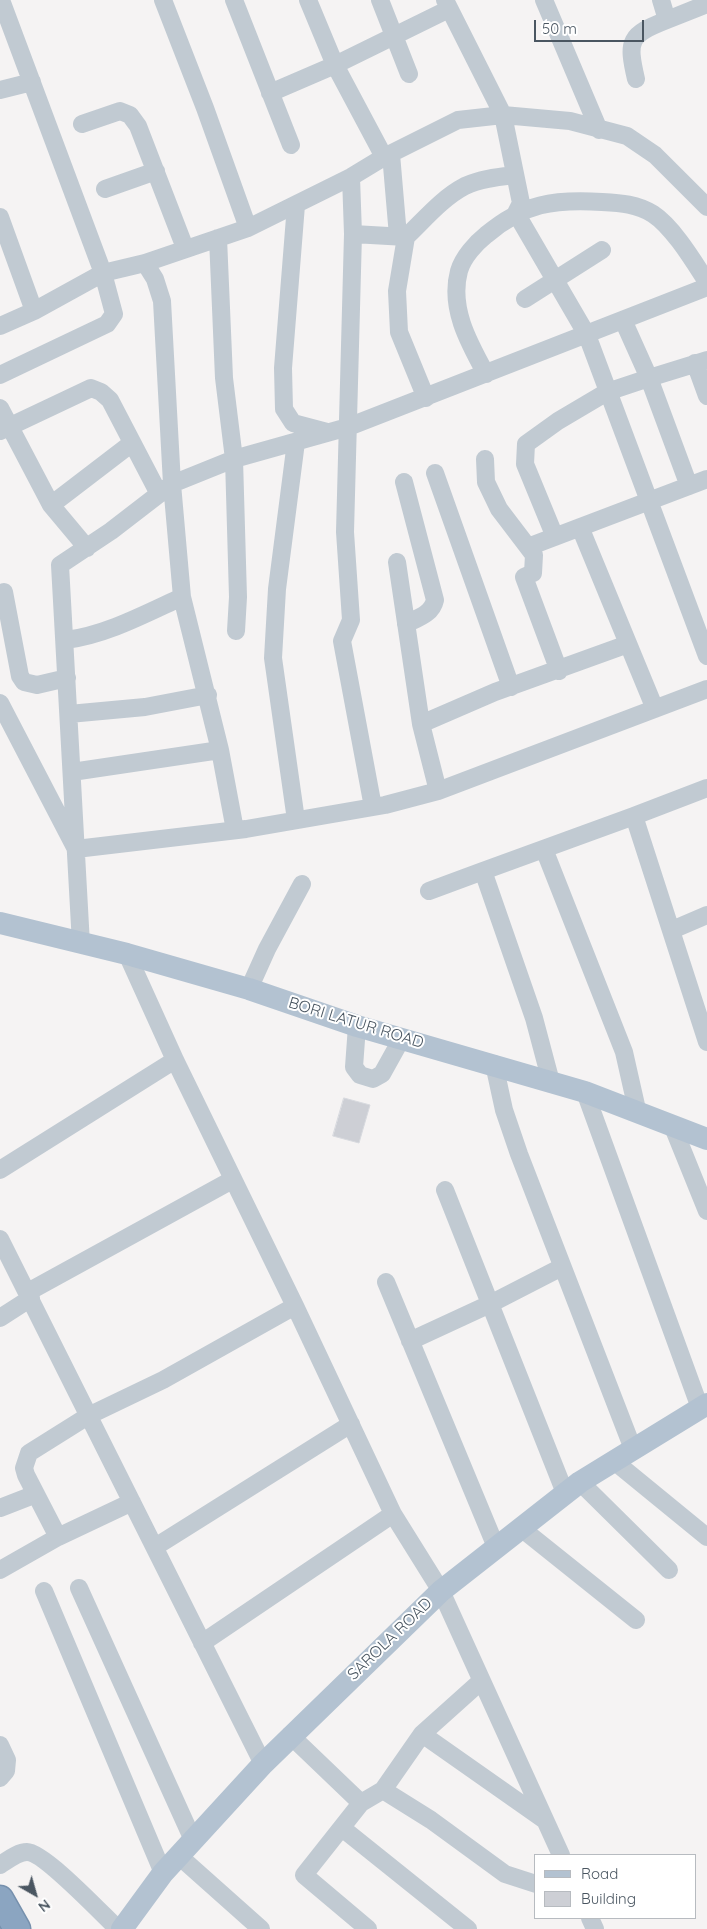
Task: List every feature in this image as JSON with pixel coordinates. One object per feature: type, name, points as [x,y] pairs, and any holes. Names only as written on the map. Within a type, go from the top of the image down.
[{"type":"highway","points":[[0,1899],[17,1929]]},
{"type":"main road","name":"BORI LATUR ROAD","points":[[0,924],[127,954],[249,988],[357,1026],[586,1092],[638,1114],[707,1138]]},
{"type":"main road","name":"SAROLA ROAD","points":[[120,1929],[163,1873],[290,1735],[441,1591],[573,1487],[704,1406]]},
{"type":"street","points":[[163,0],[206,108],[248,228]]},
{"type":"street","points":[[234,0],[291,144]]},
{"type":"street","points":[[308,0],[335,65],[387,156],[402,236],[398,291],[399,332],[426,398]]},
{"type":"street","points":[[380,0],[409,74]]},
{"type":"street","points":[[544,0],[599,130]]},
{"type":"street","points":[[660,0],[667,20]]},
{"type":"street","points":[[636,79],[630,50],[634,38],[646,28],[707,4]]},
{"type":"street","points":[[270,93],[335,65],[394,36],[447,5],[503,115],[521,203],[516,213]]},
{"type":"street","points":[[0,375],[112,321],[113,308],[104,274],[32,82],[2,9]]},
{"type":"street","points":[[0,90],[32,82]]},
{"type":"street","points":[[82,124],[120,111],[130,115],[138,126],[185,248]]},
{"type":"street","points":[[0,326],[104,274],[145,263],[248,228],[351,177],[387,156],[458,120],[503,115],[570,121],[627,136],[655,155],[707,207]]},
{"type":"street","points":[[105,189],[156,171]]},
{"type":"street","points":[[353,234],[402,236],[465,186],[514,175]]},
{"type":"street","points":[[351,177],[353,234],[345,532],[351,620],[342,641],[373,807]]},
{"type":"street","points":[[486,374],[468,342],[460,319],[456,295],[460,270],[476,243],[516,213],[542,204],[561,201],[637,205],[655,215],[682,244],[707,282]]},
{"type":"street","points":[[296,205],[283,368],[284,409],[293,423],[327,433]]},
{"type":"street","points":[[516,213],[587,335],[707,656]]},
{"type":"street","points":[[0,217],[34,310]]},
{"type":"street","points":[[218,238],[224,378],[234,459],[238,597],[236,632]]},
{"type":"street","points":[[525,299],[602,250]]},
{"type":"street","points":[[145,263],[155,279],[162,301],[166,489],[182,597],[208,695],[235,830]]},
{"type":"street","points":[[81,944],[66,640],[60,565],[87,548],[166,489],[234,459],[348,427],[707,287]]},
{"type":"street","points":[[624,320],[649,378],[689,486]]},
{"type":"street","points":[[555,537],[525,464],[526,444],[558,421],[607,392],[701,362],[707,396]]},
{"type":"street","points":[[4,429],[92,388],[101,392],[110,400],[132,443],[166,489]]},
{"type":"street","points":[[0,408],[4,429],[50,505],[87,548]]},
{"type":"street","points":[[296,442],[277,589],[273,658],[296,820]]},
{"type":"street","points":[[50,505],[132,443]]},
{"type":"street","points":[[484,460],[486,482],[499,509],[534,555],[533,573],[524,577],[558,671]]},
{"type":"street","points":[[435,473],[511,687]]},
{"type":"street","points":[[528,547],[707,479]]},
{"type":"street","points":[[404,482],[435,600],[428,612],[406,624]]},
{"type":"street","points":[[580,527],[655,709]]},
{"type":"street","points":[[397,562],[421,724],[438,791]]},
{"type":"street","points":[[4,592],[20,676],[24,682],[37,685],[68,678]]},
{"type":"street","points":[[66,640],[82,638],[116,626],[182,597]]},
{"type":"street","points":[[421,724],[511,687],[628,644]]},
{"type":"street","points":[[76,849],[235,830],[373,807],[438,791],[707,689]]},
{"type":"street","points":[[69,714],[145,707],[208,695]]},
{"type":"street","points":[[0,704],[76,849]]},
{"type":"street","points":[[72,772],[220,750]]},
{"type":"street","points":[[429,891],[707,788]]},
{"type":"street","points":[[634,816],[707,1042]]},
{"type":"street","points":[[544,849],[624,1052],[638,1114]]},
{"type":"street","points":[[483,871],[534,1018],[551,1082]]},
{"type":"street","points":[[249,988],[267,949],[302,884]]},
{"type":"street","points":[[672,930],[707,915]]},
{"type":"street","points":[[127,954],[174,1060],[295,1306],[393,1514],[441,1591],[480,1682],[561,1854]]},
{"type":"street","points":[[357,1026],[354,1067],[360,1075],[373,1079],[382,1074],[402,1038]]},
{"type":"street","points":[[0,1170],[174,1060]]},
{"type":"street","points":[[494,1064],[504,1110],[562,1267],[633,1449]]},
{"type":"street","points":[[586,1092],[704,1406]]},
{"type":"street","points":[[674,1127],[707,1211]]},
{"type":"street","points":[[0,1318],[30,1295],[232,1180]]},
{"type":"street","points":[[445,1190],[490,1304],[573,1487],[669,1570]]},
{"type":"street","points":[[0,1239],[30,1295],[88,1416],[263,1764]]},
{"type":"street","points":[[410,1340],[490,1304],[562,1267]]},
{"type":"street","points":[[386,1282],[496,1547]]},
{"type":"street","points":[[58,1537],[24,1468],[29,1453],[88,1416],[163,1380],[295,1306]]},
{"type":"street","points":[[155,1548],[351,1424]]},
{"type":"street","points":[[614,1461],[707,1537]]},
{"type":"street","points":[[0,1508],[36,1494]]},
{"type":"street","points":[[0,1570],[58,1537],[132,1502]]},
{"type":"street","points":[[202,1643],[393,1514]]},
{"type":"street","points":[[521,1528],[636,1620]]},
{"type":"street","points":[[79,1588],[186,1848],[261,1929]]},
{"type":"street","points":[[44,1591],[163,1873]]},
{"type":"street","points":[[368,1929],[304,1875],[361,1803],[383,1790],[422,1734],[480,1682]]},
{"type":"street","points":[[422,1734],[544,1819]]},
{"type":"street","points":[[290,1735],[361,1803]]},
{"type":"street","points":[[0,1745],[7,1760],[6,1771],[0,1778]]},
{"type":"street","points":[[383,1790],[431,1820],[505,1874],[534,1883]]},
{"type":"street","points":[[342,1828],[468,1929]]},
{"type":"street","points":[[0,1865],[19,1854],[26,1852],[34,1853],[52,1866],[120,1929]]},
{"type":"building","points":[[344,1098],[370,1105],[359,1143],[333,1136]]}]
